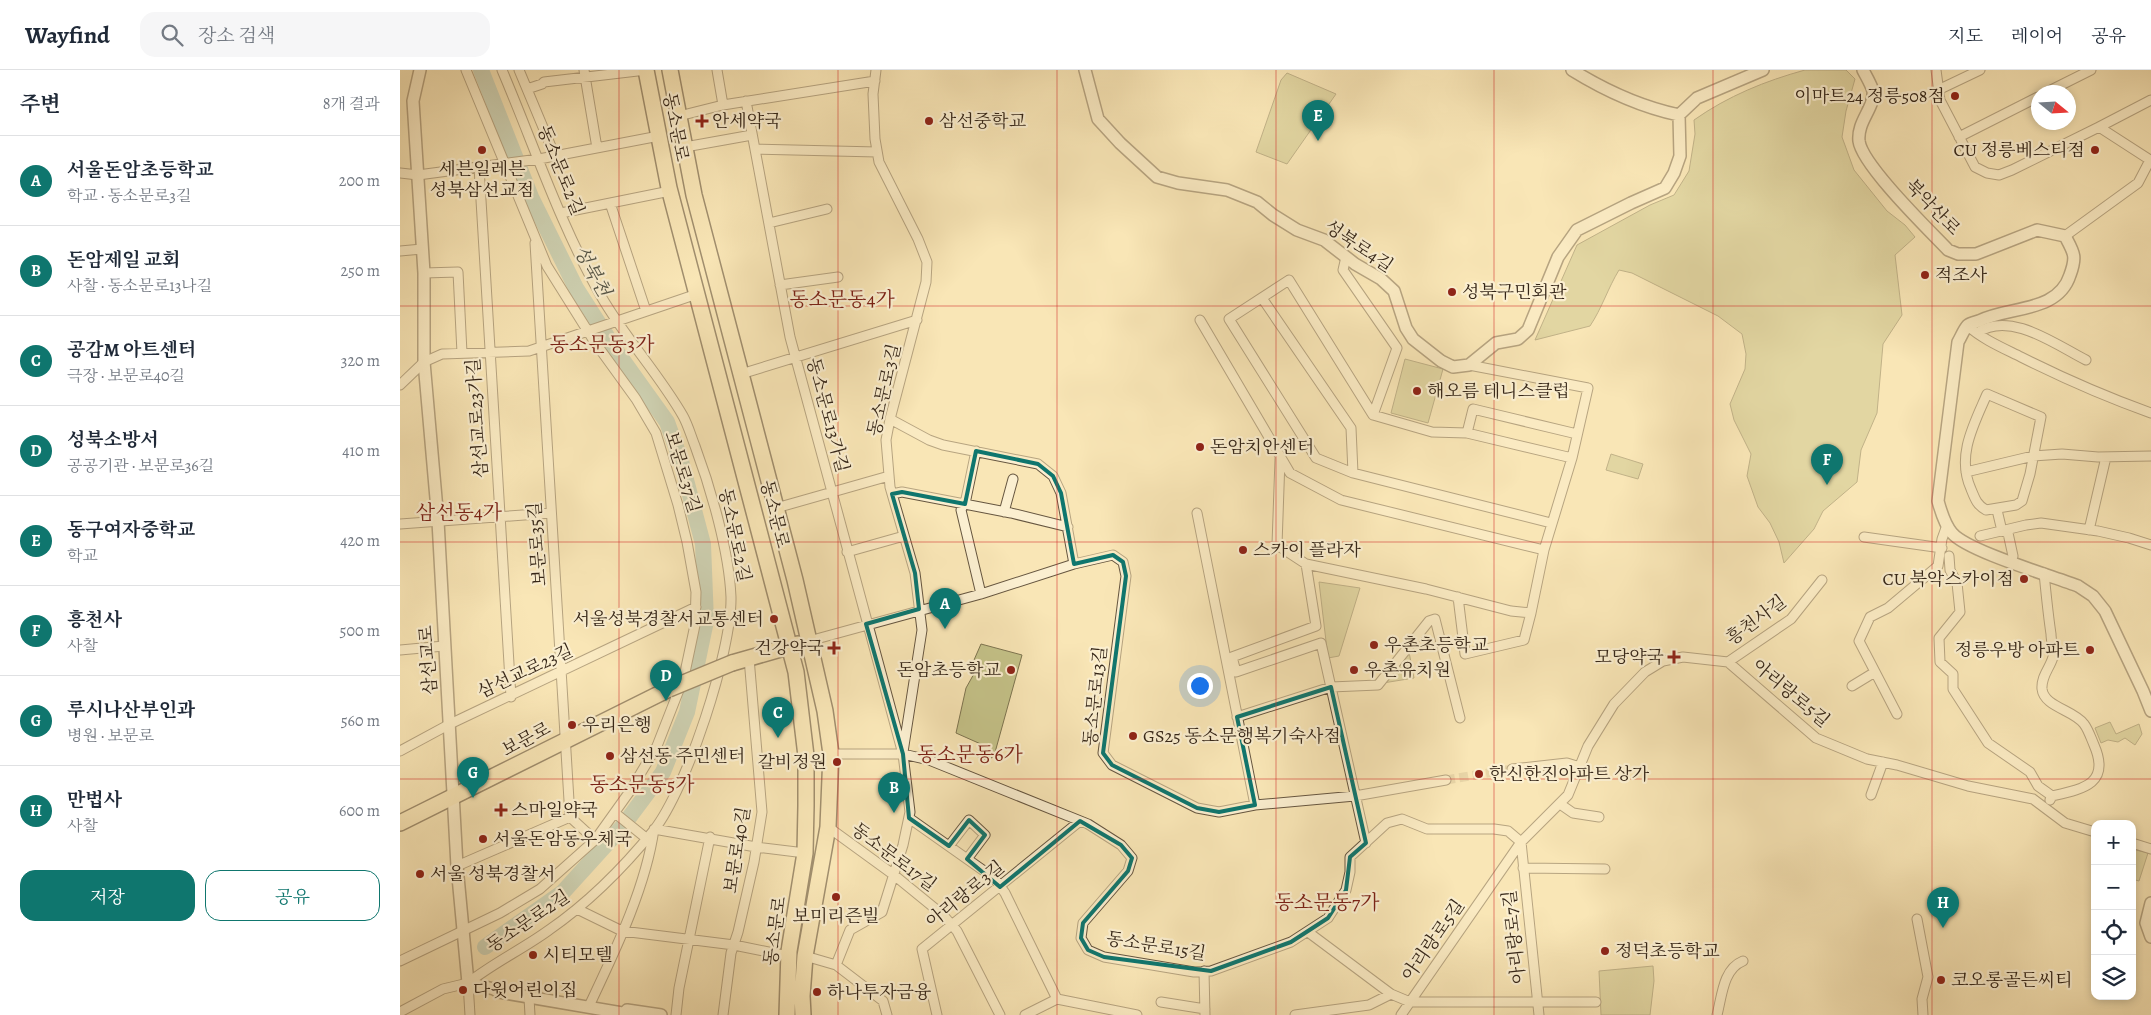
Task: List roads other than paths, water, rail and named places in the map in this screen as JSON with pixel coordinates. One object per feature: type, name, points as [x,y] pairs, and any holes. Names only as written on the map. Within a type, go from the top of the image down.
[{"type":"main road","name":"동소문로","points":[[646,70],[670,191],[796,672],[806,756],[805,853],[788,956],[788,1015]]},
{"type":"main road","name":"동소문로","points":[[671,70],[694,195],[776,508],[825,711],[831,754],[828,827],[806,956],[802,996],[803,1015]]},
{"type":"main road","points":[[749,658],[809,640]]},
{"type":"main road","name":"보문로","points":[[400,823],[565,739],[669,689],[732,662],[749,658]]},
{"type":"street","name":"삼선교로","points":[[420,70],[413,101],[424,273],[424,362],[438,521],[457,866],[468,978]]},
{"type":"street","name":"보문로37길","points":[[400,961],[500,913],[540,889],[595,840],[616,813],[657,746],[684,677],[695,625],[696,592],[686,542],[656,433],[636,399],[547,266],[466,70]]},
{"type":"street","name":"동소문로2길","points":[[468,978],[550,930],[577,909],[618,870],[654,829],[675,792],[701,732],[725,647],[731,598],[724,546],[706,478],[684,418],[617,322],[602,297],[561,213],[502,70]]},
{"type":"street","points":[[519,70],[555,156]]},
{"type":"street","name":"동소문로","points":[[527,89],[544,82],[584,73],[646,70]]},
{"type":"street","points":[[717,70],[723,105]]},
{"type":"street","name":"동소문로3길","points":[[876,70],[873,94],[879,162],[918,239],[927,262],[926,282],[886,440],[892,494],[915,573],[922,630],[903,754]]},
{"type":"street","name":"성북로4길","points":[[1085,70],[1098,119],[1120,143],[1157,177],[1227,190],[1257,202],[1273,216],[1297,230],[1324,240],[1346,257],[1381,279],[1394,291],[1406,328],[1413,339],[1441,361],[1453,367],[1469,365]]},
{"type":"street","points":[[1572,70],[1588,80],[1638,104],[1680,115]]},
{"type":"street","points":[[1469,365],[1496,343],[1518,339],[1528,330],[1558,257],[1577,230],[1665,188],[1674,173],[1680,156],[1680,115],[1697,98],[1763,70]]},
{"type":"street","name":"북악산로","points":[[1863,70],[1872,91],[1871,105],[1860,126],[1859,141],[1862,155],[1948,250],[1958,254],[1976,254],[2037,230],[2065,236]]},
{"type":"street","points":[[1936,70],[1940,100],[1975,167],[1987,173],[1999,175],[2151,100]]},
{"type":"street","points":[[1938,90],[1980,70]]},
{"type":"street","points":[[2061,85],[2091,70]]},
{"type":"street","points":[[584,73],[597,148]]},
{"type":"street","points":[[679,116],[723,105],[875,81]]},
{"type":"street","points":[[1959,137],[2031,101]]},
{"type":"street","name":"동소문로13가길","points":[[746,102],[780,285],[796,357],[866,624],[903,754]]},
{"type":"street","points":[[2099,127],[2150,161],[2138,183],[2065,236],[2076,258],[2068,284],[2051,300],[2031,307],[1990,316],[1958,342],[1938,501],[1941,513],[1952,534],[1972,547],[2087,590],[2100,603],[2144,691],[2151,711]]},
{"type":"street","name":"동소문로","points":[[685,147],[752,135]]},
{"type":"street","points":[[400,173],[418,174],[538,159],[659,136]]},
{"type":"street","points":[[755,149],[877,152]]},
{"type":"street","name":"삼선교로23가길","points":[[479,167],[511,697]]},
{"type":"street","points":[[561,213],[670,191]]},
{"type":"street","points":[[610,203],[646,311]]},
{"type":"street","points":[[769,222],[827,208]]},
{"type":"street","name":"보문로35길","points":[[535,236],[570,817]]},
{"type":"street","points":[[400,250],[422,249]]},
{"type":"street","points":[[1346,257],[1343,270],[1397,348],[1373,415]]},
{"type":"street","points":[[424,273],[458,272],[462,353]]},
{"type":"street","points":[[780,285],[838,277]]},
{"type":"street","points":[[1551,523],[1353,473],[1316,458],[1230,319],[1289,280],[1373,415],[1432,432],[1467,433],[1572,458]]},
{"type":"street","points":[[400,385],[424,362],[442,354],[529,351],[697,294]]},
{"type":"street","points":[[1262,298],[1351,428],[1353,473]]},
{"type":"street","points":[[741,374],[917,320]]},
{"type":"street","points":[[1200,320],[1280,459],[1290,473],[1341,500],[1544,550]]},
{"type":"street","points":[[1972,329],[2020,326],[2086,360]]},
{"type":"street","points":[[1972,329],[2067,380],[2151,413]]},
{"type":"street","points":[[1458,597],[1465,654],[1524,640],[1544,550],[1572,458],[1588,388],[1469,365]]},
{"type":"street","points":[[1987,394],[2041,416],[2033,456],[2027,489],[2022,501],[1997,510],[1986,510],[1978,505],[1968,484],[1965,451],[1987,394]]},
{"type":"street","points":[[1467,433],[1473,409],[1577,434]]},
{"type":"street","points":[[890,419],[942,445],[1038,464],[1053,476],[1061,493],[1074,564]]},
{"type":"street","points":[[976,451],[961,510],[981,594]]},
{"type":"street","points":[[1966,472],[2033,456],[2062,454],[2106,457],[2151,456]]},
{"type":"street","points":[[2090,530],[2106,457]]},
{"type":"street","points":[[1280,459],[1277,545],[1306,564],[1426,589],[1511,611],[1531,613]]},
{"type":"street","points":[[776,508],[889,476]]},
{"type":"street","points":[[1004,512],[1013,479]]},
{"type":"street","points":[[892,494],[902,492],[1068,527]]},
{"type":"street","points":[[1997,510],[2002,531]]},
{"type":"street","points":[[1197,513],[1255,805],[1355,796],[1446,780]]},
{"type":"street","points":[[400,524],[552,514]]},
{"type":"street","points":[[1980,536],[2042,523],[2129,538],[2151,546]]},
{"type":"street","points":[[1897,714],[1859,641],[1870,617],[1888,608],[1938,566],[1942,539],[1947,524]]},
{"type":"street","points":[[2002,531],[2008,533],[2013,556],[2011,561]]},
{"type":"street","points":[[847,552],[904,536]]},
{"type":"street","points":[[1864,537],[1942,548]]},
{"type":"street","name":"동소문로13길","points":[[809,640],[919,609],[981,594],[1074,564],[1113,555],[1123,562],[1126,576],[1103,753],[1112,765],[1197,808],[1219,812],[1255,805]]},
{"type":"street","points":[[1949,556],[1950,570],[1957,583],[1960,612],[1939,638],[1940,662],[1953,674],[1953,689],[1988,743],[2030,772],[2038,786],[2052,796],[2078,790],[2091,784],[2096,778],[2100,766],[2099,756],[2084,723],[2064,709],[2053,705],[2045,698],[2042,689],[2043,676],[2052,657],[2044,573]]},
{"type":"street","points":[[1306,564],[1316,626],[1232,657],[1236,672],[1321,643],[1366,843]]},
{"type":"street","name":"흥천사길","points":[[1728,662],[1791,619],[1822,580]]},
{"type":"street","name":"삼선교로23길","points":[[400,751],[450,724],[511,697],[696,607]]},
{"type":"street","points":[[1237,717],[1331,687],[1378,684],[1429,621],[1435,619],[1460,718]]},
{"type":"street","points":[[400,650],[444,646]]},
{"type":"street","name":"아리랑로5길","points":[[1401,1015],[1521,842],[1568,795],[1588,746],[1614,704],[1645,672],[1663,661],[1683,657],[1728,662],[1816,738],[1867,759],[1963,785],[2033,799],[2065,823],[2091,831]]},
{"type":"street","name":"보문로40길","points":[[723,1015],[731,953],[756,847],[762,812],[749,658]]},
{"type":"street","points":[[1852,686],[1875,672]]},
{"type":"street","name":"동소문로15길","points":[[831,754],[903,754],[929,760],[1080,821],[1121,845],[1132,858],[1128,870],[1084,922],[1080,938],[1088,950],[1104,957],[1194,972],[1211,971],[1291,942],[1328,918],[1346,890],[1350,872],[1350,857],[1387,823],[1402,818],[1428,828],[1494,828],[1508,831],[1521,842]]},
{"type":"street","points":[[887,1015],[883,1001],[836,965],[850,930],[882,912],[894,875],[910,812],[903,754]]},
{"type":"street","points":[[1871,795],[1882,762]]},
{"type":"street","points":[[1512,769],[1568,763],[1580,768]]},
{"type":"street","points":[[2046,808],[2052,796]]},
{"type":"street","points":[[1560,804],[1573,813],[1600,817]]},
{"type":"street","points":[[616,813],[646,838]]},
{"type":"street","points":[[457,866],[570,817],[595,840]]},
{"type":"street","points":[[909,818],[994,878],[1057,999]]},
{"type":"street","points":[[949,846],[969,820],[985,835],[967,859]]},
{"type":"street","name":"아리랑로3길","points":[[937,1015],[922,950],[1080,821]]},
{"type":"street","name":"동소문로17길","points":[[828,827],[894,875],[942,915],[958,931],[1000,1015]]},
{"type":"street","points":[[589,1009],[651,855],[654,829],[710,837],[756,847],[805,853]]},
{"type":"street","points":[[676,1015],[710,837]]},
{"type":"street","name":"아리랑로7길","points":[[1521,842],[1539,1015]]},
{"type":"street","points":[[2136,844],[2149,848]]},
{"type":"street","name":"아리랑로7길","points":[[1523,868],[1605,869]]},
{"type":"street","points":[[2151,903],[2146,922],[2151,937]]},
{"type":"street","points":[[577,909],[622,931],[734,945],[788,956]]},
{"type":"street","points":[[1917,919],[1928,977],[1922,999],[1923,1015]]},
{"type":"street","points":[[1308,932],[1391,994],[1410,1002]]},
{"type":"street","name":"동소문로","points":[[806,956],[836,965]]},
{"type":"street","points":[[1718,1015],[1728,972],[1733,965],[1743,962]]},
{"type":"street","points":[[1161,1002],[1205,1012],[1204,972]]},
{"type":"street","points":[[468,978],[470,1015]]},
{"type":"street","points":[[400,1012],[468,978],[499,992],[589,1009],[634,1015]]},
{"type":"street","points":[[494,989],[589,1009],[661,1015]]},
{"type":"street","points":[[1295,1015],[1369,1005],[1391,994]]},
{"type":"street","points":[[529,998],[530,1015]]},
{"type":"street","points":[[1025,1015],[1057,999],[1137,1015]]},
{"type":"street","name":"아리랑로5길","points":[[1410,1002],[1538,1002]]},
{"type":"street","name":"아리랑로7길","points":[[1538,1002],[1596,1002]]},
{"type":"waterway","name":"성북천","points":[[481,70],[531,197],[576,288],[619,355],[667,422],[681,461],[703,544],[706,621],[687,712],[663,772],[622,827],[563,892],[485,947]]},
{"type":"tunnel","points":[[1446,780],[1512,769]]},
{"type":"place","name":"이마트24 정릉508점","points":[[1955,96]]},
{"type":"place","name":"안세약국","points":[[702,121]]},
{"type":"place","name":"삼선중학교","points":[[929,121]]},
{"type":"place","name":"동구여자중학교","points":[[1318,141]]},
{"type":"place","name":"세븐일레븐 성북삼선교점","points":[[482,150]]},
{"type":"place","name":"CU 정릉베스티점","points":[[2095,150]]},
{"type":"place","name":"적조사","points":[[1925,275]]},
{"type":"place","name":"성북구민회관","points":[[1452,292]]},
{"type":"place","name":"해오름 테니스클럽","points":[[1417,391]]},
{"type":"place","name":"돈암치안센터","points":[[1200,447]]},
{"type":"place","name":"흥천사","points":[[1827,485]]},
{"type":"place","name":"스카이 플라자","points":[[1243,550]]},
{"type":"place","name":"CU 북악스카이점","points":[[2024,579]]},
{"type":"place","name":"서울성북경찰서교통센터","points":[[774,619]]},
{"type":"place","name":"서울돈암초등학교","points":[[945,629]]},
{"type":"place","name":"우촌초등학교","points":[[1374,645]]},
{"type":"place","name":"건강약국","points":[[834,648]]},
{"type":"place","name":"정릉우방 아파트","points":[[2090,650]]},
{"type":"place","name":"모당약국","points":[[1674,657]]},
{"type":"place","name":"돈암초등학교","points":[[1011,670]]},
{"type":"place","name":"우촌유치원","points":[[1354,670]]},
{"type":"place","name":"성북소방서","points":[[666,701]]},
{"type":"place","name":"우리은행","points":[[572,725]]},
{"type":"place","name":"GS25 동소문행복기숙사점","points":[[1133,736]]},
{"type":"place","name":"공감M 아트센터","points":[[778,738]]},
{"type":"place","name":"삼선동 주민센터","points":[[610,756]]},
{"type":"place","name":"갈비정원","points":[[837,762]]},
{"type":"place","name":"한신한진아파트 상가","points":[[1479,774]]},
{"type":"place","name":"루시나산부인과","points":[[473,798]]},
{"type":"place","name":"스마일약국","points":[[501,810]]},
{"type":"place","name":"돈암제일 교회","points":[[894,813]]},
{"type":"place","name":"서울돈암동우체국","points":[[483,839]]},
{"type":"place","name":"서울 성북경찰서","points":[[420,874]]},
{"type":"place","name":"보미리즌빌","points":[[836,897]]},
{"type":"place","name":"만법사","points":[[1943,928]]},
{"type":"place","name":"정덕초등학교","points":[[1605,951]]},
{"type":"place","name":"시티모텔","points":[[533,955]]},
{"type":"place","name":"코오롱골든씨티","points":[[1941,980]]},
{"type":"place","name":"다윗어린이집","points":[[463,990]]},
{"type":"place","name":"하나투자금융","points":[[817,992]]},
{"type":"district","name":"동소문동4가","points":[[842,299]]},
{"type":"district","name":"동소문동3가","points":[[602,344]]},
{"type":"district","name":"삼선동4가","points":[[459,512]]},
{"type":"district","name":"동소문동6가","points":[[970,754]]},
{"type":"district","name":"동소문동5가","points":[[642,784]]},
{"type":"district","name":"동소문동7가","points":[[1327,902]]}]
